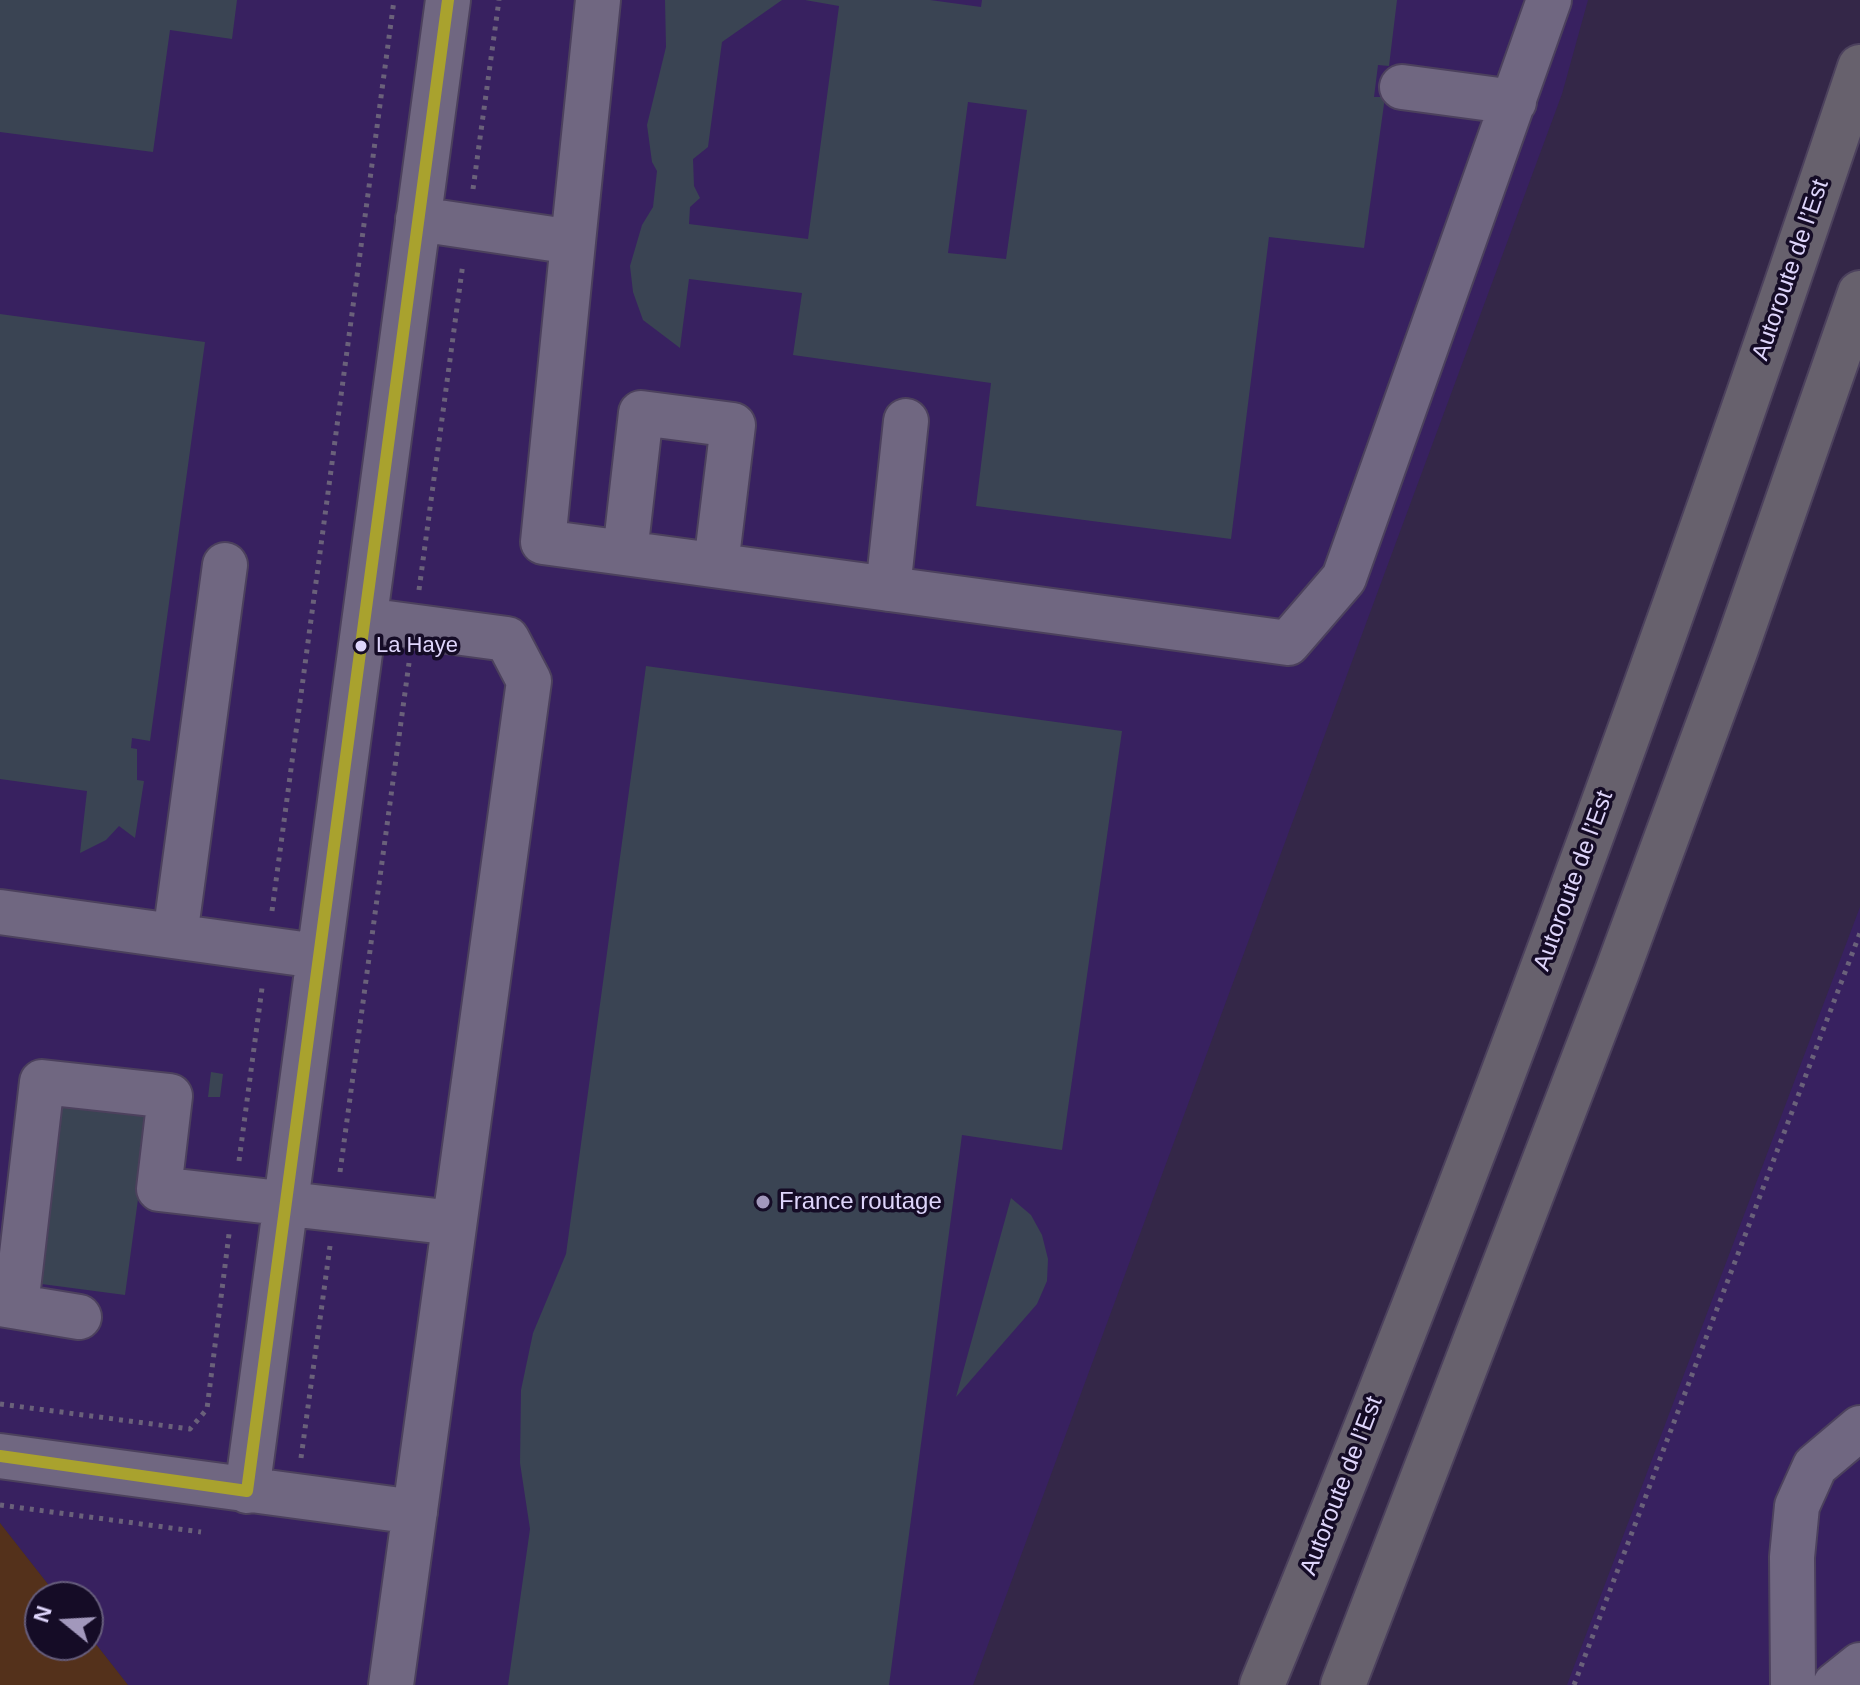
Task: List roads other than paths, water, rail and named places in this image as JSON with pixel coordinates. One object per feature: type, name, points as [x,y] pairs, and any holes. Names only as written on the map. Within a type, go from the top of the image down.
[{"type":"highway","name":"Autoroute de l’Est","points":[[1262,1685],[1528,1008],[1800,246],[1860,67]]},
{"type":"highway","points":[[1343,1685],[1617,972],[1736,649],[1860,293]]},
{"type":"street","points":[[247,1491],[448,0]]},
{"type":"street","points":[[598,0],[543,542],[1288,643],[1344,578],[1549,0]]},
{"type":"street","points":[[1402,87],[1514,102]]},
{"type":"street","points":[[418,219],[573,242]]},
{"type":"street","points":[[625,553],[641,413],[733,425],[716,565]]},
{"type":"street","points":[[888,589],[906,421]]},
{"type":"street","points":[[175,936],[225,565]]},
{"type":"street","points":[[365,620],[507,639],[529,681],[391,1685]]},
{"type":"street","points":[[0,912],[317,956]]},
{"type":"street","points":[[79,1317],[8,1305],[42,1082],[170,1096],[159,1189],[454,1223]]},
{"type":"street","points":[[1793,1685],[1792,1557],[1797,1506],[1815,1466],[1860,1428]]},
{"type":"street","points":[[0,1456],[415,1512]]},
{"type":"street","points":[[1835,1685],[1860,1665]]},
{"type":"place","name":"La Haye","points":[[361,646]]},
{"type":"place","name":"France routage","points":[[763,1202]]}]
